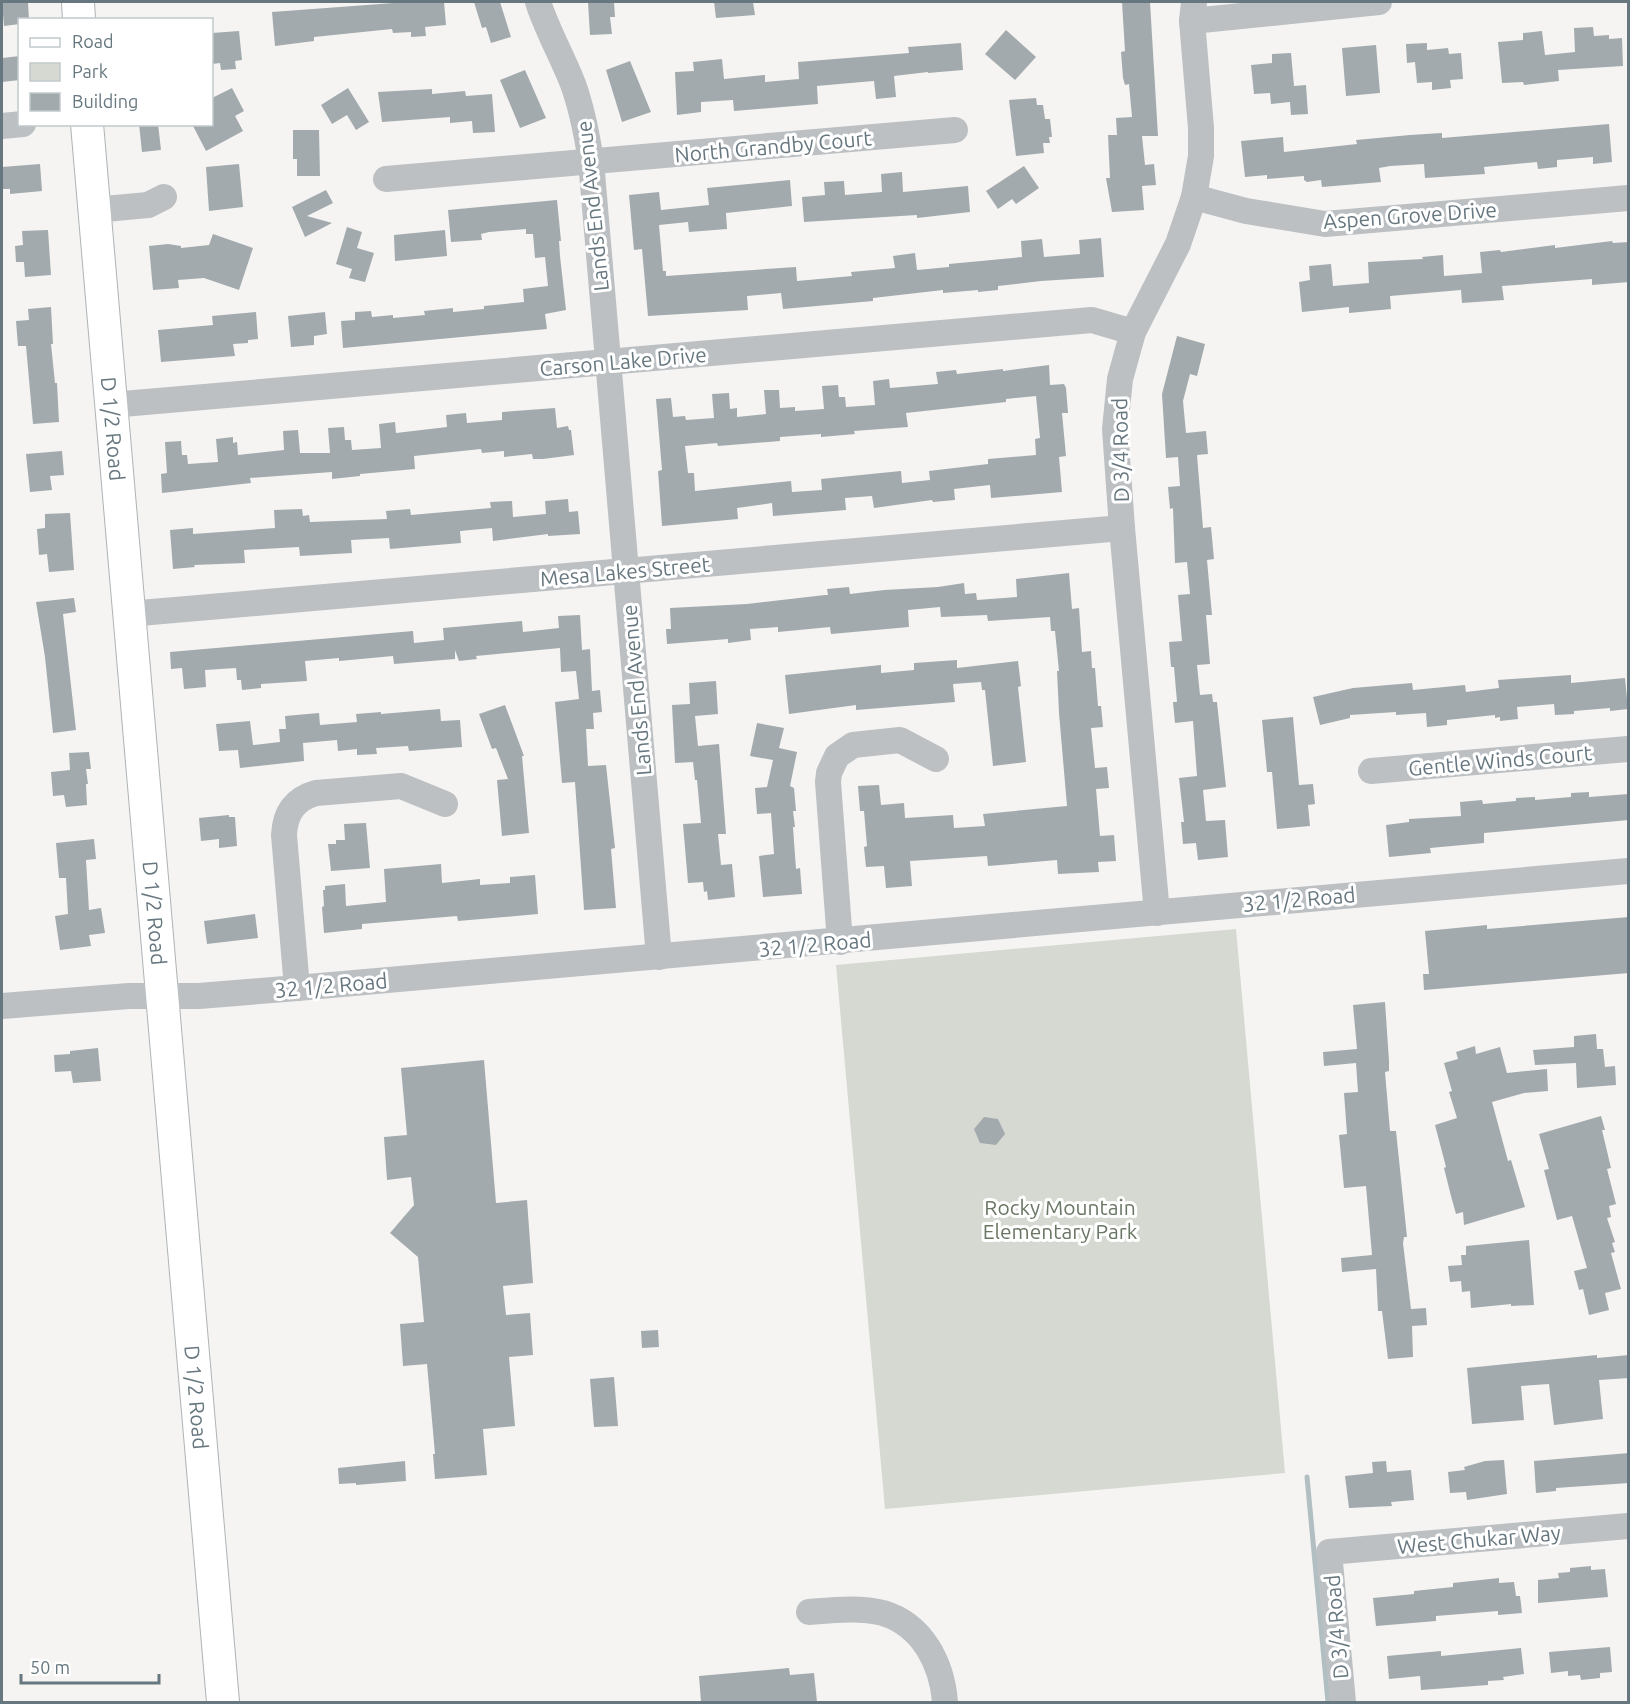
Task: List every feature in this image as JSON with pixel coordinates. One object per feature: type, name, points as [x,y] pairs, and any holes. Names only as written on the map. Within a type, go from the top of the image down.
[{"type":"main road","points":[[78,2],[79,18]]},
{"type":"main road","name":"D 1/2 Road","points":[[87,126],[223,1702]]},
{"type":"street","name":"Lands End Avenue","points":[[538,2],[578,99],[587,132],[591,161],[660,957]]},
{"type":"street","points":[[1193,11],[1378,2]]},
{"type":"street","name":"D 3/4 Road","points":[[1157,913],[1115,429],[1120,379],[1133,332],[1178,244],[1194,197],[1201,156],[1201,128],[1193,11]]},
{"type":"street","points":[[2,126],[18,124]]},
{"type":"street","name":"North Grandby Court","points":[[386,179],[955,130]]},
{"type":"street","points":[[94,210],[148,205],[164,197]]},
{"type":"street","name":"Aspen Grove Drive","points":[[1194,197],[1246,211],[1325,224],[1629,198]]},
{"type":"street","name":"Carson Lake Drive","points":[[111,405],[1092,320],[1133,332]]},
{"type":"street","name":"Mesa Lakes Street","points":[[128,614],[1122,528]]},
{"type":"street","points":[[840,942],[828,782],[832,764],[837,756],[853,745],[900,740],[936,759]]},
{"type":"street","name":"Gentle Winds Court","points":[[1371,771],[1629,749]]},
{"type":"street","points":[[297,988],[284,835],[287,816],[291,808],[307,795],[316,793],[400,786],[444,804]]},
{"type":"street","name":"32 1/2 Road","points":[[2,1006],[129,996],[200,996],[297,988],[1629,871]]},
{"type":"street","name":"West Chukar Way","points":[[1329,1552],[1629,1526]]},
{"type":"street","name":"D 3/4 Road","points":[[1329,1552],[1343,1702]]},
{"type":"street","points":[[809,1612],[857,1610],[883,1613],[903,1622],[919,1635],[930,1651],[939,1670],[945,1702]]},
{"type":"green space","name":"Rocky Mountain Elementary Park","points":[[1236,929],[1285,1473],[885,1509],[836,965]]},
{"type":"building","points":[[2,2],[28,2],[29,18],[18,18],[18,24],[4,26]]},
{"type":"building","points":[[407,2],[444,2],[446,25],[425,27],[426,36],[411,37],[411,32],[393,33],[392,29],[314,37],[314,41],[275,46],[272,12]]},
{"type":"building","points":[[474,2],[500,2],[511,37],[491,43],[486,27],[482,28]]},
{"type":"building","points":[[588,2],[614,2],[615,17],[610,17],[612,34],[590,35]]},
{"type":"building","points":[[714,2],[753,2],[755,15],[716,18]]},
{"type":"building","points":[[1122,2],[1150,2],[1158,136],[1142,136],[1145,165],[1154,164],[1156,185],[1142,186],[1144,210],[1112,212],[1106,178],[1110,178],[1108,135],[1117,135],[1116,118],[1132,117],[1129,84],[1125,85],[1123,78],[1121,52],[1125,51]]},
{"type":"building","points":[[1593,27],[1594,36],[1609,35],[1609,39],[1622,38],[1623,66],[1558,70],[1559,81],[1524,85],[1523,82],[1502,83],[1498,42],[1523,40],[1523,33],[1542,31],[1545,55],[1575,52],[1574,28]]},
{"type":"building","points":[[1006,30],[1036,57],[1015,80],[985,54]]},
{"type":"building","points":[[239,31],[242,60],[235,61],[236,69],[221,70],[220,63],[213,64],[213,33]]},
{"type":"building","points":[[961,43],[963,70],[894,76],[896,97],[876,99],[874,81],[817,86],[818,104],[734,111],[733,100],[701,102],[701,112],[677,115],[675,72],[694,71],[693,62],[722,59],[724,79],[765,75],[765,82],[799,79],[798,62],[909,53],[908,47]]},
{"type":"building","points":[[1427,43],[1427,50],[1448,48],[1449,54],[1461,53],[1463,79],[1450,80],[1451,88],[1432,90],[1432,82],[1417,83],[1415,62],[1407,63],[1406,44]]},
{"type":"building","points":[[1376,45],[1380,93],[1346,96],[1342,48]]},
{"type":"building","points":[[1291,53],[1294,86],[1306,85],[1308,114],[1291,115],[1290,102],[1271,104],[1270,93],[1254,94],[1251,65],[1272,63],[1272,54]]},
{"type":"building","points":[[18,56],[18,80],[2,82],[2,58]]},
{"type":"building","points":[[630,61],[651,112],[622,122],[606,70]]},
{"type":"building","points":[[525,70],[546,118],[520,128],[500,80]]},
{"type":"building","points":[[232,88],[244,111],[235,116],[243,131],[206,151],[193,126],[213,126],[213,98]]},
{"type":"building","points":[[348,88],[369,122],[356,130],[347,115],[332,124],[321,105]]},
{"type":"building","points":[[432,89],[432,94],[465,91],[466,96],[492,94],[495,132],[473,133],[472,121],[450,123],[450,117],[382,122],[378,92]]},
{"type":"building","points":[[1036,98],[1037,105],[1043,105],[1045,119],[1050,119],[1052,137],[1049,137],[1050,143],[1043,143],[1044,153],[1016,156],[1009,100]]},
{"type":"building","points":[[1609,124],[1612,162],[1593,164],[1593,157],[1557,160],[1557,167],[1538,169],[1537,162],[1484,167],[1485,174],[1425,178],[1424,164],[1390,166],[1379,168],[1381,182],[1322,187],[1321,180],[1307,182],[1304,176],[1267,179],[1267,175],[1245,177],[1241,141],[1283,137],[1284,152],[1357,144],[1356,140],[1410,135],[1442,133],[1442,138]]},
{"type":"building","points":[[139,126],[158,126],[161,150],[142,152]]},
{"type":"building","points":[[293,130],[319,130],[320,176],[297,176],[297,159],[293,159]]},
{"type":"building","points":[[40,164],[42,191],[10,194],[10,189],[2,189],[2,167]]},
{"type":"building","points":[[239,164],[243,207],[209,211],[206,167]]},
{"type":"building","points":[[1024,166],[1039,188],[1016,204],[1012,199],[998,209],[986,191]]},
{"type":"building","points":[[902,172],[903,192],[968,186],[970,212],[917,218],[917,215],[804,222],[802,197],[825,195],[824,182],[844,181],[845,195],[882,192],[881,174]]},
{"type":"building","points":[[790,180],[792,206],[726,213],[727,229],[689,232],[688,222],[659,225],[663,271],[666,271],[666,276],[796,267],[797,281],[852,276],[851,272],[895,268],[893,256],[915,253],[917,270],[949,267],[949,264],[1022,257],[1021,241],[1042,239],[1044,257],[1080,254],[1079,240],[1101,238],[1104,277],[998,286],[998,290],[978,292],[978,290],[943,293],[943,290],[873,298],[873,301],[783,309],[781,293],[747,296],[748,310],[648,316],[642,249],[634,250],[629,195],[659,192],[661,210],[709,205],[707,188]]},
{"type":"building","points":[[326,190],[333,203],[307,216],[332,223],[305,237],[292,207]]},
{"type":"building","points":[[557,200],[566,310],[545,314],[547,329],[343,348],[341,321],[355,320],[355,312],[371,311],[372,317],[393,315],[393,318],[425,315],[424,311],[453,308],[453,312],[484,309],[484,306],[524,302],[523,289],[548,286],[545,257],[535,258],[533,234],[526,234],[526,229],[489,232],[481,234],[482,240],[451,242],[448,210]]},
{"type":"building","points":[[347,227],[362,232],[357,248],[374,253],[365,282],[349,278],[352,269],[336,264]]},
{"type":"building","points":[[48,230],[51,275],[25,277],[24,262],[16,262],[15,246],[23,245],[22,231]]},
{"type":"building","points":[[445,230],[447,256],[395,261],[394,235]]},
{"type":"building","points":[[213,234],[253,248],[239,290],[204,278],[178,280],[179,288],[153,290],[149,246],[168,244],[181,246],[181,248],[209,245]]},
{"type":"building","points":[[1612,241],[1613,243],[1629,242],[1629,282],[1592,285],[1592,279],[1502,286],[1504,300],[1462,303],[1461,290],[1390,296],[1391,309],[1349,313],[1349,307],[1302,312],[1299,282],[1310,280],[1309,266],[1331,264],[1333,286],[1369,283],[1368,262],[1423,259],[1422,257],[1443,255],[1444,276],[1482,273],[1480,252],[1500,250],[1501,252],[1555,245],[1555,248]]},
{"type":"building","points":[[51,307],[53,344],[51,344],[55,383],[57,383],[59,422],[33,424],[26,346],[18,346],[16,321],[29,320],[28,309]]},
{"type":"building","points":[[256,312],[258,339],[248,340],[248,343],[233,344],[235,356],[161,362],[158,330],[213,325],[212,316]]},
{"type":"building","points":[[325,312],[327,334],[314,336],[314,345],[291,347],[288,316]]},
{"type":"building","points":[[1177,336],[1205,344],[1197,376],[1190,374],[1183,401],[1186,433],[1206,431],[1208,454],[1197,455],[1203,528],[1211,527],[1214,559],[1207,560],[1212,615],[1206,615],[1210,664],[1197,665],[1200,695],[1212,694],[1213,702],[1217,702],[1226,787],[1203,790],[1206,821],[1225,820],[1228,857],[1198,860],[1196,843],[1183,844],[1181,822],[1184,822],[1179,778],[1197,776],[1193,721],[1175,723],[1173,702],[1177,702],[1169,642],[1182,641],[1178,595],[1190,594],[1187,562],[1175,563],[1173,508],[1170,509],[1168,487],[1180,486],[1178,457],[1166,458],[1162,394]]},
{"type":"building","points":[[1049,365],[1050,385],[1064,384],[1066,388],[1068,413],[1062,413],[1066,456],[1059,457],[1062,492],[991,498],[990,485],[954,489],[955,500],[933,502],[932,500],[874,508],[872,496],[845,498],[846,510],[773,516],[772,503],[737,508],[738,519],[662,526],[658,471],[662,470],[656,399],[671,398],[673,417],[685,416],[686,420],[714,418],[712,394],[729,393],[730,409],[737,408],[737,417],[766,414],[764,390],[779,390],[780,408],[795,407],[795,411],[824,409],[822,386],[838,385],[839,397],[845,397],[846,407],[875,405],[873,381],[889,379],[890,388],[938,384],[936,372],[956,370],[957,374],[1003,369],[1003,371]],"holes":[[[1036,396],[1040,438],[1035,439],[1036,455],[988,459],[988,464],[929,471],[930,480],[902,483],[901,471],[821,479],[822,490],[792,492],[791,481],[695,491],[694,473],[688,473],[685,446],[780,441],[780,437],[821,434],[821,437],[855,434],[854,431],[908,427],[906,413],[1006,402],[1006,399]]]},
{"type":"building","points":[[555,408],[557,428],[568,426],[571,430],[574,455],[533,459],[532,454],[504,457],[504,451],[482,453],[481,449],[414,456],[415,469],[332,479],[332,472],[250,478],[251,483],[162,493],[161,474],[167,473],[165,442],[181,441],[182,455],[187,455],[188,464],[218,462],[216,439],[233,437],[233,443],[237,442],[238,455],[284,450],[283,431],[298,430],[300,453],[330,453],[328,428],[344,427],[345,440],[351,440],[352,450],[381,448],[379,424],[395,422],[396,433],[447,427],[446,415],[466,413],[467,423],[502,420],[502,412]]},
{"type":"building","points":[[62,451],[64,475],[50,476],[52,490],[30,492],[26,454]]},
{"type":"building","points":[[568,499],[569,512],[578,511],[580,534],[548,536],[548,534],[493,541],[492,528],[460,531],[461,543],[390,549],[389,538],[351,540],[352,553],[300,556],[299,547],[244,550],[245,563],[194,565],[195,567],[173,569],[170,530],[193,528],[193,534],[275,528],[274,510],[302,509],[303,516],[309,515],[310,522],[387,519],[386,511],[410,509],[411,515],[491,508],[490,502],[512,501],[513,517],[546,514],[545,501]]},
{"type":"building","points":[[70,513],[74,570],[49,572],[47,554],[39,555],[37,529],[45,528],[45,514]]},
{"type":"building","points":[[1069,573],[1072,609],[1079,608],[1082,652],[1091,651],[1092,668],[1095,668],[1098,706],[1101,706],[1103,727],[1091,728],[1095,768],[1107,767],[1109,788],[1096,789],[1100,836],[1114,835],[1116,861],[1098,862],[1099,872],[1058,874],[1057,860],[988,866],[987,856],[910,861],[912,886],[886,888],[884,866],[866,867],[864,811],[860,811],[858,786],[879,785],[881,805],[904,803],[905,818],[953,815],[954,828],[985,826],[983,814],[1067,806],[1059,713],[1057,671],[1059,671],[1055,631],[1051,631],[1050,617],[988,621],[987,615],[941,617],[940,607],[908,610],[909,627],[831,634],[830,627],[778,632],[778,627],[750,629],[751,640],[728,643],[728,639],[667,644],[666,629],[671,629],[670,608],[747,604],[828,595],[827,589],[849,587],[850,594],[964,583],[965,594],[976,593],[977,600],[1017,597],[1016,579]]},
{"type":"building","points":[[74,598],[76,612],[63,614],[76,730],[53,733],[45,657],[36,602]]},
{"type":"building","points":[[580,615],[582,650],[590,649],[592,691],[600,690],[602,712],[593,713],[594,729],[586,729],[588,766],[606,765],[615,848],[611,849],[616,908],[584,910],[575,782],[562,783],[555,702],[579,699],[576,671],[561,672],[560,648],[476,656],[477,659],[459,661],[455,650],[455,659],[394,664],[393,656],[339,661],[339,658],[305,661],[307,681],[261,684],[261,688],[242,690],[241,680],[237,680],[236,668],[205,670],[206,687],[184,689],[182,668],[171,669],[170,652],[413,631],[414,643],[444,640],[443,628],[522,621],[523,632],[559,628],[558,616]]},
{"type":"building","points":[[957,660],[957,668],[1018,661],[1021,686],[1018,687],[1026,762],[993,766],[985,690],[982,690],[981,682],[953,684],[955,702],[856,710],[856,705],[789,714],[785,675],[881,665],[881,673],[914,670],[914,663]]},
{"type":"building","points":[[1571,675],[1571,683],[1625,678],[1628,709],[1610,711],[1610,708],[1555,715],[1554,704],[1517,707],[1518,719],[1500,721],[1500,717],[1495,718],[1495,715],[1447,720],[1447,725],[1427,727],[1426,713],[1396,715],[1396,712],[1350,715],[1350,718],[1320,725],[1313,697],[1353,688],[1412,683],[1413,690],[1465,685],[1466,692],[1499,688],[1498,680]]},
{"type":"building","points":[[716,681],[718,714],[695,716],[698,746],[719,744],[726,834],[718,834],[721,865],[732,864],[735,897],[708,900],[703,882],[688,883],[683,824],[701,823],[693,762],[675,763],[672,705],[690,704],[689,683]]},
{"type":"building","points":[[505,705],[524,756],[522,756],[529,833],[502,836],[497,780],[508,779],[496,748],[492,749],[479,714]]},
{"type":"building","points":[[440,709],[441,721],[460,720],[462,747],[409,751],[408,746],[376,748],[377,754],[357,755],[357,749],[338,751],[337,740],[303,743],[304,761],[240,768],[238,750],[219,751],[216,724],[250,721],[253,745],[280,742],[279,729],[286,729],[285,716],[319,713],[320,725],[357,722],[356,714]]},
{"type":"building","points":[[1293,717],[1299,785],[1313,784],[1315,804],[1308,805],[1310,826],[1277,829],[1272,772],[1267,772],[1262,720]]},
{"type":"building","points":[[757,723],[784,728],[779,748],[797,752],[790,786],[794,788],[796,811],[793,811],[795,827],[793,827],[796,869],[800,868],[802,894],[763,897],[759,856],[774,854],[771,813],[757,814],[755,788],[767,787],[773,760],[750,756]]},
{"type":"building","points":[[89,752],[91,769],[86,769],[87,805],[66,807],[64,795],[53,796],[51,772],[70,770],[69,753]]},
{"type":"building","points":[[1589,792],[1589,797],[1629,794],[1629,820],[1484,833],[1484,843],[1430,848],[1431,853],[1389,857],[1386,825],[1409,822],[1409,819],[1461,816],[1460,802],[1482,800],[1483,804],[1535,797],[1535,800],[1571,797],[1571,793]]},
{"type":"building","points":[[229,815],[229,817],[235,817],[237,846],[219,848],[219,839],[201,841],[199,818]]},
{"type":"building","points":[[366,823],[370,868],[331,871],[328,844],[336,844],[336,840],[345,840],[344,824]]},
{"type":"building","points":[[94,839],[96,859],[86,860],[89,910],[101,908],[105,933],[89,935],[91,946],[60,950],[55,916],[68,914],[66,878],[59,878],[56,843]]},
{"type":"building","points":[[441,864],[442,883],[480,879],[480,885],[510,883],[510,877],[535,875],[538,914],[458,921],[457,916],[362,924],[362,929],[324,933],[322,907],[324,906],[325,886],[345,884],[346,906],[386,902],[384,869]]},
{"type":"building","points":[[255,914],[258,938],[207,944],[204,921]]},
{"type":"building","points":[[1629,917],[1629,973],[1424,990],[1423,974],[1429,974],[1425,931],[1487,925],[1487,929]]},
{"type":"building","points":[[1385,1002],[1389,1071],[1385,1072],[1390,1131],[1396,1131],[1407,1237],[1404,1237],[1403,1243],[1411,1309],[1426,1308],[1427,1325],[1412,1326],[1413,1357],[1388,1359],[1382,1311],[1378,1311],[1376,1269],[1342,1272],[1341,1258],[1372,1255],[1366,1186],[1344,1188],[1339,1135],[1347,1134],[1344,1093],[1358,1092],[1356,1063],[1324,1066],[1323,1052],[1357,1049],[1353,1005]]},
{"type":"building","points":[[1596,1034],[1597,1049],[1603,1049],[1605,1067],[1615,1066],[1616,1085],[1577,1088],[1576,1063],[1535,1065],[1533,1050],[1574,1047],[1574,1036]]},
{"type":"building","points":[[1475,1046],[1476,1054],[1500,1047],[1507,1073],[1547,1069],[1548,1091],[1524,1093],[1492,1102],[1508,1161],[1511,1160],[1525,1207],[1464,1225],[1463,1212],[1456,1214],[1435,1125],[1457,1118],[1449,1092],[1452,1091],[1444,1063],[1458,1059],[1456,1052]]},
{"type":"building","points":[[98,1048],[101,1081],[73,1083],[71,1071],[55,1072],[54,1055]]},
{"type":"building","points":[[484,1060],[496,1203],[527,1200],[533,1283],[503,1286],[506,1315],[530,1313],[533,1355],[509,1357],[515,1426],[483,1429],[487,1475],[435,1479],[427,1364],[403,1366],[400,1324],[424,1322],[418,1257],[390,1233],[414,1205],[411,1177],[387,1180],[384,1137],[407,1135],[401,1068]]},
{"type":"building","points":[[1601,1116],[1611,1168],[1607,1169],[1616,1204],[1609,1206],[1611,1217],[1607,1218],[1615,1242],[1612,1243],[1615,1252],[1611,1253],[1621,1289],[1605,1293],[1609,1310],[1589,1315],[1583,1289],[1579,1290],[1574,1271],[1587,1268],[1572,1216],[1557,1220],[1544,1170],[1549,1169],[1539,1134]]},
{"type":"building","points":[[984,1117],[998,1119],[1005,1134],[996,1145],[980,1143],[974,1129]]},
{"type":"building","points":[[1529,1240],[1534,1305],[1511,1306],[1511,1304],[1471,1308],[1470,1291],[1462,1292],[1461,1281],[1450,1282],[1448,1266],[1462,1265],[1461,1255],[1466,1255],[1466,1246]]},
{"type":"building","points":[[658,1330],[659,1347],[642,1348],[641,1331]]},
{"type":"building","points":[[1597,1355],[1597,1358],[1629,1355],[1629,1378],[1599,1380],[1603,1419],[1554,1425],[1549,1384],[1521,1386],[1524,1420],[1472,1424],[1467,1368]]},
{"type":"building","points":[[614,1377],[618,1426],[594,1427],[590,1379]]},
{"type":"building","points":[[1629,1453],[1629,1483],[1556,1488],[1556,1491],[1536,1493],[1534,1461]]},
{"type":"building","points":[[1504,1460],[1507,1494],[1467,1500],[1466,1492],[1450,1493],[1448,1472],[1465,1470],[1464,1467],[1485,1461]]},
{"type":"building","points":[[405,1461],[406,1481],[339,1484],[338,1468]]},
{"type":"building","points":[[1386,1461],[1387,1472],[1411,1470],[1414,1500],[1391,1502],[1392,1506],[1349,1508],[1345,1476],[1373,1473],[1372,1462]]},
{"type":"building","points":[[1591,1566],[1591,1570],[1605,1569],[1608,1597],[1538,1603],[1538,1580],[1559,1578],[1558,1573],[1570,1572],[1570,1568]]},
{"type":"building","points":[[1499,1578],[1499,1583],[1514,1582],[1516,1596],[1520,1596],[1522,1613],[1498,1615],[1498,1611],[1436,1616],[1436,1621],[1376,1626],[1373,1598],[1414,1594],[1414,1591],[1453,1587],[1453,1583]]},
{"type":"building","points":[[1610,1647],[1612,1672],[1600,1673],[1600,1678],[1581,1680],[1580,1675],[1568,1676],[1568,1671],[1551,1673],[1549,1652]]},
{"type":"building","points":[[1521,1648],[1524,1674],[1503,1677],[1504,1680],[1488,1681],[1488,1685],[1421,1690],[1420,1676],[1389,1679],[1387,1656],[1441,1651],[1441,1656]]},
{"type":"building","points":[[789,1668],[790,1675],[814,1673],[817,1702],[701,1702],[699,1676]]},
{"type":"waterway","points":[[1307,1477],[1328,1702]]}]
